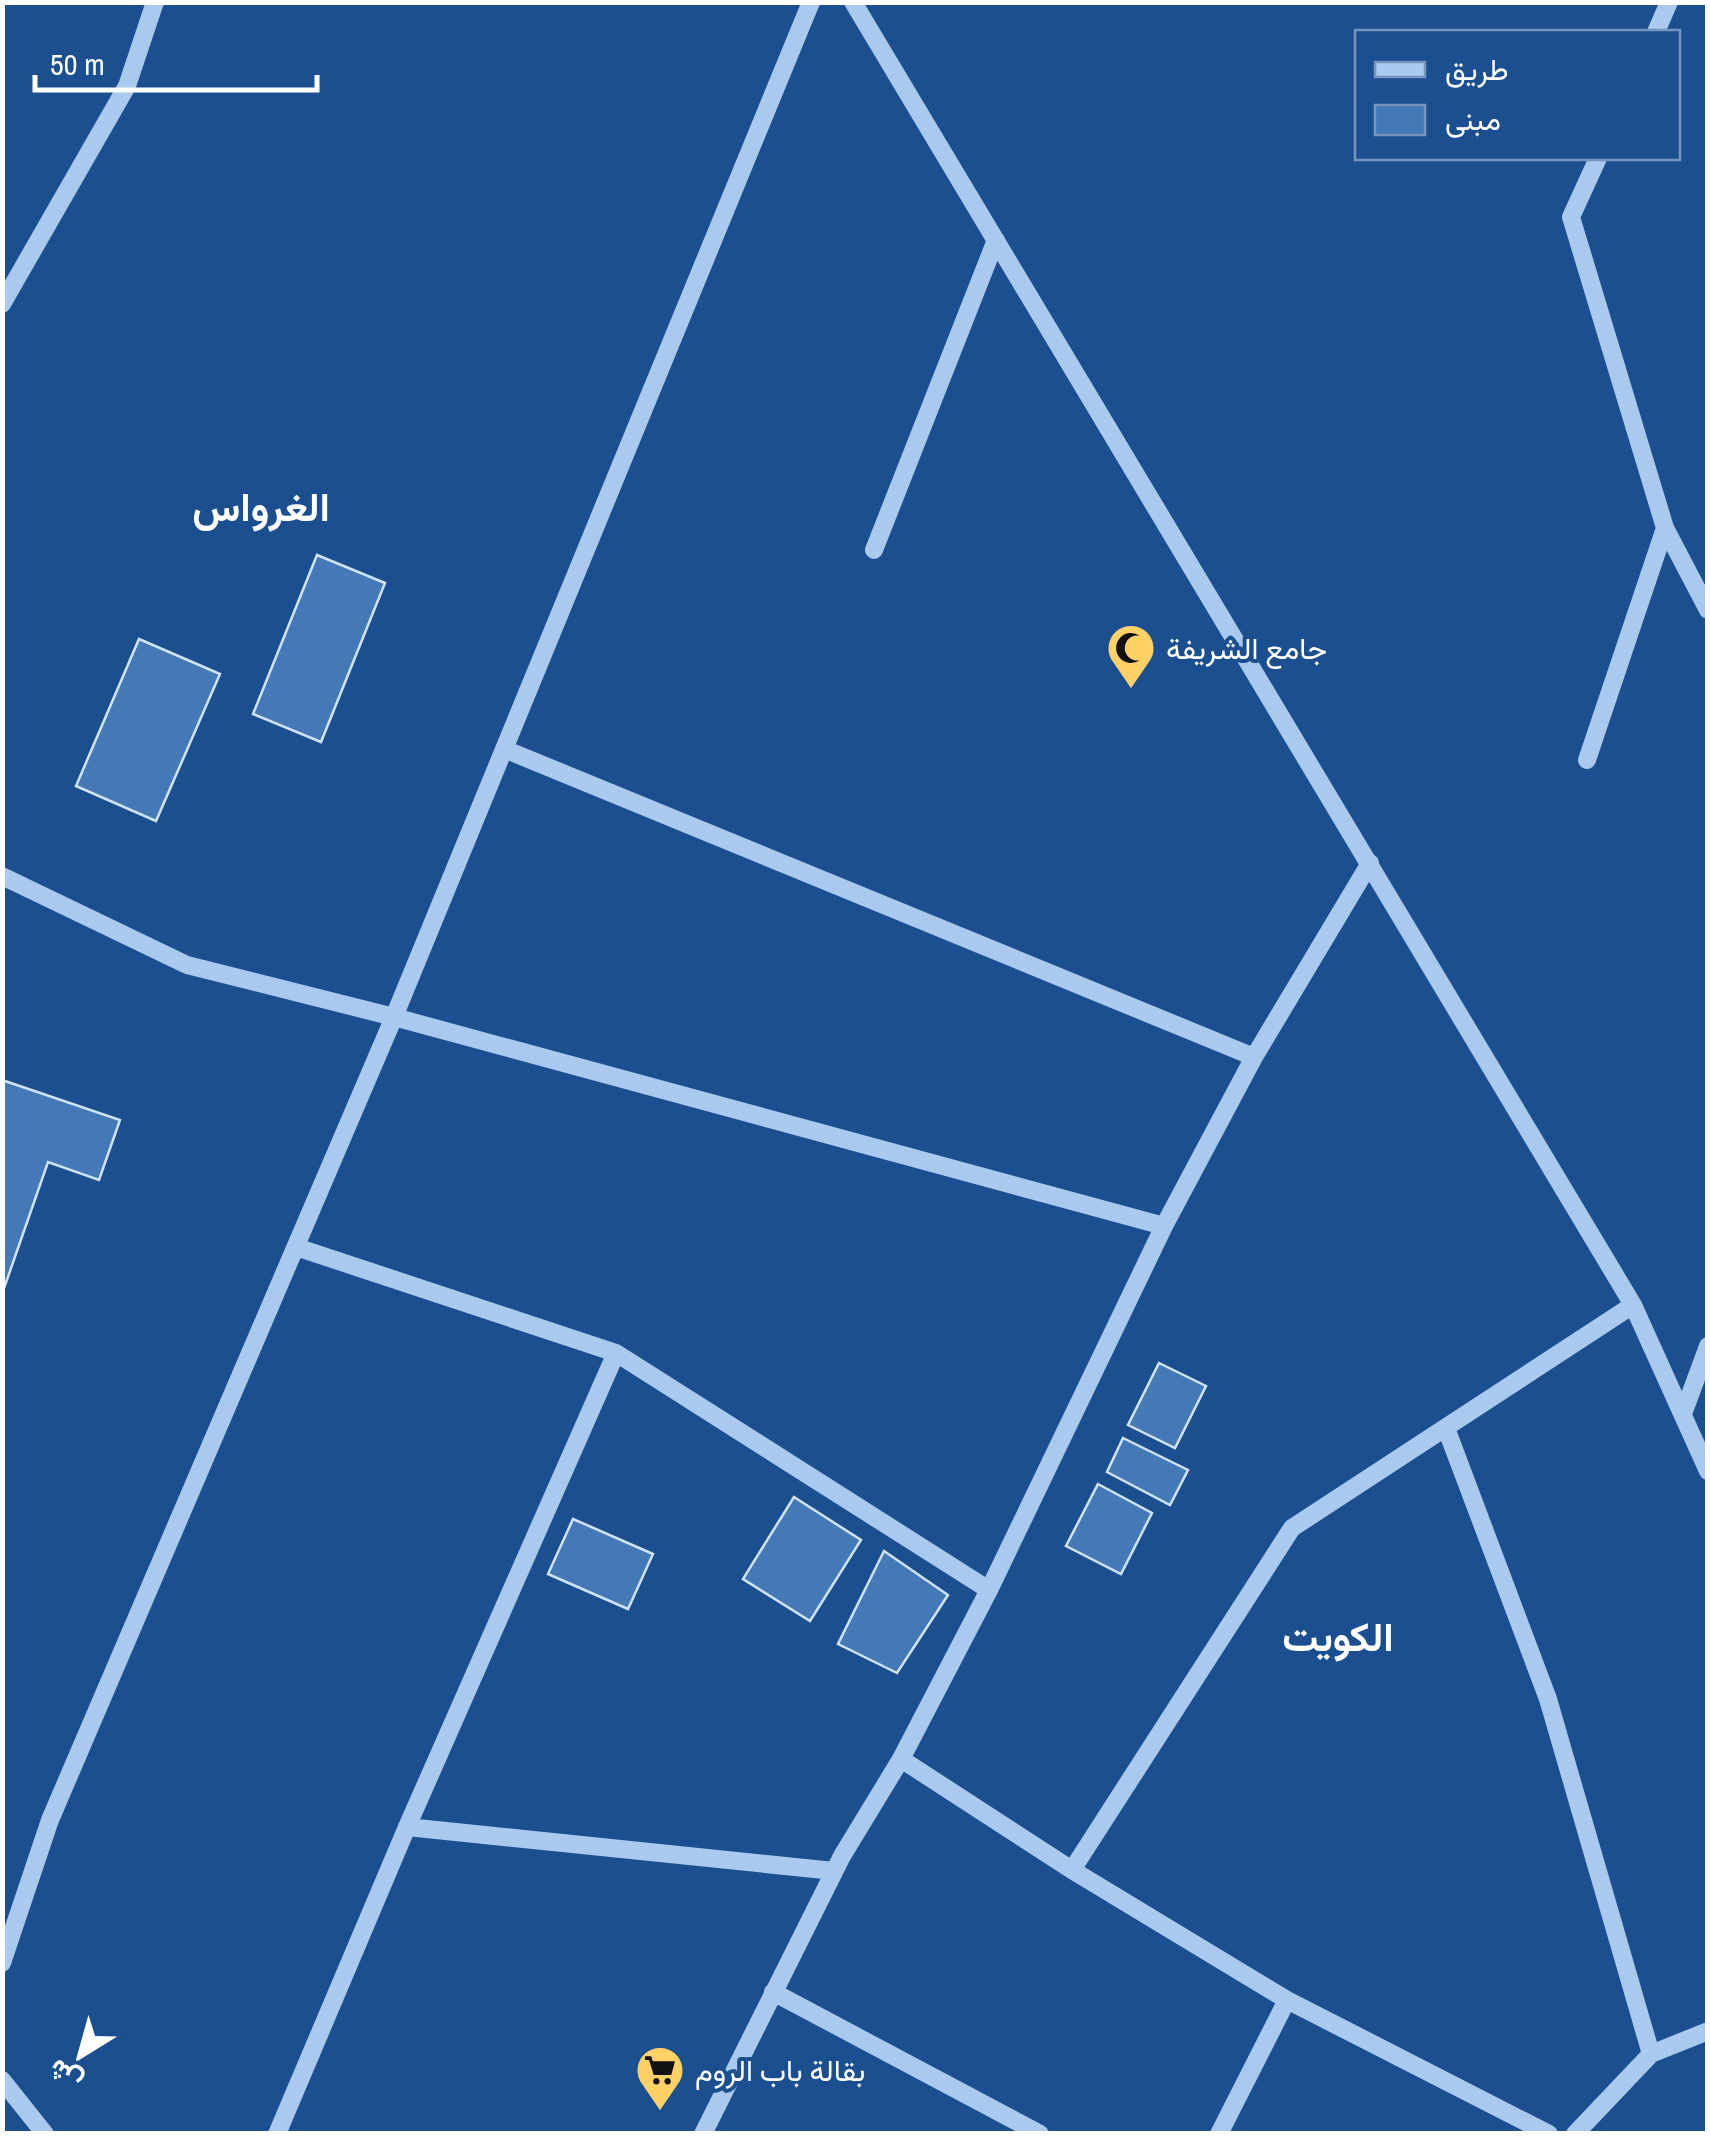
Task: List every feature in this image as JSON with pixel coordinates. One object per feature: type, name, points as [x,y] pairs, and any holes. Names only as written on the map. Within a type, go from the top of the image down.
[{"type":"street","points":[[2,304],[127,86],[155,2]]},
{"type":"street","points":[[2,1963],[50,1820],[394,1017],[812,2]]},
{"type":"street","points":[[853,2],[1633,1305],[1708,1471]]},
{"type":"street","points":[[1657,30],[1669,2]]},
{"type":"street","points":[[1597,160],[1572,217],[1664,528],[1708,610]]},
{"type":"street","points":[[874,550],[996,240]]},
{"type":"street","points":[[1587,760],[1664,528]]},
{"type":"street","points":[[504,749],[1254,1058]]},
{"type":"street","points":[[703,2134],[834,1871],[901,1758],[989,1590],[1164,1226],[1254,1058],[1370,863]]},
{"type":"street","points":[[2,876],[187,965],[394,1017],[1164,1226]]},
{"type":"street","points":[[296,1247],[616,1352],[989,1590]]},
{"type":"street","points":[[1072,1870],[1292,1528],[1633,1305]]},
{"type":"street","points":[[1683,1414],[1708,1346]]},
{"type":"street","points":[[277,2134],[616,1352]]},
{"type":"street","points":[[1446,1428],[1548,1700],[1652,2054]]},
{"type":"street","points":[[901,1758],[1072,1870],[1287,2000],[1549,2134]]},
{"type":"street","points":[[407,1827],[834,1871]]},
{"type":"street","points":[[774,1992],[1040,2134]]},
{"type":"street","points":[[1219,2134],[1287,2000]]},
{"type":"street","points":[[1575,2134],[1652,2054],[1708,2032]]},
{"type":"street","points":[[2,2080],[45,2134]]},
{"type":"building","points":[[317,555],[385,583],[321,742],[253,714]]},
{"type":"building","points":[[139,639],[220,674],[156,821],[76,786]]},
{"type":"building","points":[[2,1080],[120,1120],[99,1180],[48,1162],[2,1294]]},
{"type":"building","points":[[1159,1363],[1206,1386],[1175,1448],[1128,1425]]},
{"type":"building","points":[[1123,1438],[1188,1470],[1170,1505],[1107,1472]]},
{"type":"building","points":[[1098,1484],[1152,1513],[1121,1574],[1066,1546]]},
{"type":"building","points":[[794,1497],[861,1540],[810,1621],[743,1579]]},
{"type":"building","points":[[573,1519],[653,1554],[628,1609],[548,1574]]},
{"type":"building","points":[[884,1551],[948,1595],[897,1673],[838,1644]]},
{"type":"place","name":"جامع الشريفة","points":[[1131,690]]},
{"type":"place","name":"بقالة باب الروم","points":[[660,2112]]},
{"type":"district","name":"الغرواس","points":[[261,506]]},
{"type":"district","name":"الكويت","points":[[1338,1636]]}]
